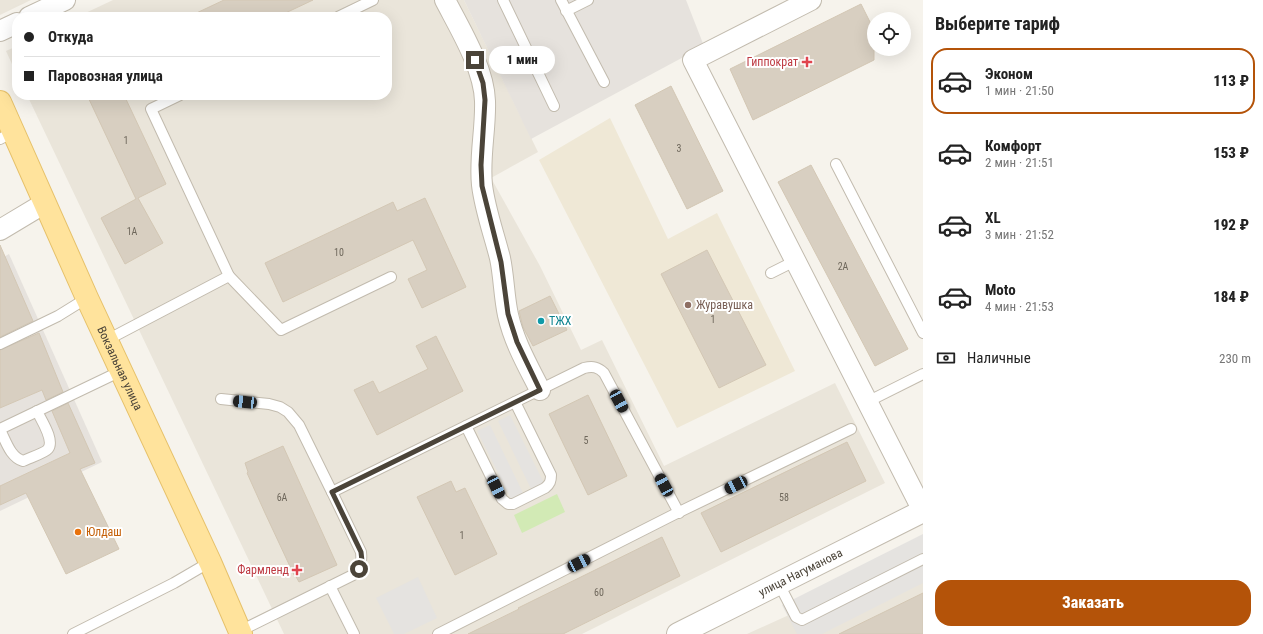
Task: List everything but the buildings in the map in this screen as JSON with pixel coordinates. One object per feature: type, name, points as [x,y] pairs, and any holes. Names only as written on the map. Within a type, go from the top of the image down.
[{"type":"main road","name":"Вокзальная улица","points":[[0,102],[7,135],[45,203],[121,372],[210,562],[240,633]]},
{"type":"street","points":[[40,12],[65,0]]},
{"type":"street","points":[[447,0],[475,60],[483,83],[485,100],[481,165],[482,186],[501,262],[505,299],[511,326],[540,390]]},
{"type":"street","points":[[811,0],[693,60],[923,511]]},
{"type":"street","points":[[0,31],[12,25]]},
{"type":"street","points":[[0,230],[45,203]]},
{"type":"street","name":"улица Нагуманова","points":[[678,634],[923,511]]},
{"type":"lane","points":[[348,12],[372,0]]},
{"type":"lane","points":[[503,0],[554,106]]},
{"type":"lane","points":[[561,0],[604,82]]},
{"type":"lane","points":[[566,11],[588,0]]},
{"type":"lane","points":[[170,100],[151,109],[230,276],[281,330],[391,278]]},
{"type":"lane","points":[[836,164],[923,333]]},
{"type":"lane","points":[[771,273],[795,261]]},
{"type":"lane","points":[[107,340],[230,276]]},
{"type":"lane","points":[[0,344],[58,316],[87,298]]},
{"type":"lane","points":[[332,492],[584,368],[590,367],[600,369],[604,373],[679,513]]},
{"type":"lane","points":[[37,411],[50,438],[51,444],[48,450],[23,461],[13,456],[0,429],[37,411],[121,372]]},
{"type":"lane","points":[[867,402],[923,374]]},
{"type":"lane","points":[[221,399],[269,404],[280,407],[288,412],[299,425],[361,552],[362,561],[359,569],[353,575],[240,633]]},
{"type":"lane","points":[[466,426],[502,499],[508,504],[513,504],[550,485],[551,480],[551,475],[516,402]]},
{"type":"lane","points":[[438,634],[679,513],[851,429]]},
{"type":"lane","points":[[779,584],[796,617],[802,620],[923,559]]},
{"type":"lane","points":[[74,634],[174,583],[210,562]]},
{"type":"lane","points":[[330,586],[354,634]]},
{"type":"shaded area","points":[[0,0],[31,0],[0,15]]},
{"type":"shaded area","points":[[113,0],[464,0],[538,152],[491,178],[540,266],[581,350],[602,340],[664,466],[835,383],[885,483],[582,634],[284,634],[29,100],[392,100],[392,12],[88,12]]},
{"type":"shaded area","points":[[464,0],[686,0],[704,46],[531,139]]},
{"type":"shaded area","points":[[12,48],[12,64],[6,51]]},
{"type":"shaded area","name":"Журавушка","points":[[610,118],[668,239],[717,213],[795,371],[677,428],[539,160]]},
{"type":"shaded area","points":[[9,254],[102,462],[0,511],[0,259]]},
{"type":"shaded area","points":[[510,415],[544,483],[531,489],[498,421]]},
{"type":"shaded area","points":[[490,425],[523,493],[511,499],[477,431]]},
{"type":"shaded area","points":[[923,534],[923,583],[822,634],[797,634],[782,605]]},
{"type":"shaded area","points":[[923,554],[923,634],[747,634]]},
{"type":"shaded area","points":[[418,577],[437,618],[404,634],[394,634],[376,598]]},
{"type":"green space","points":[[557,494],[565,512],[522,533],[514,515]]},
{"type":"place","name":"Гиппократ","points":[[807,62]]},
{"type":"place","name":"Журавушка","points":[[688,305]]},
{"type":"place","name":"ТЖХ","points":[[541,321]]},
{"type":"place","name":"Юлдаш","points":[[78,532]]},
{"type":"place","name":"Фармленд","points":[[297,570]]},
{"type":"route","points":[[359,569],[362,561],[361,552],[332,492],[540,390],[511,326],[505,299],[501,262],[482,186],[481,165],[485,100],[483,83],[475,60]]}]
